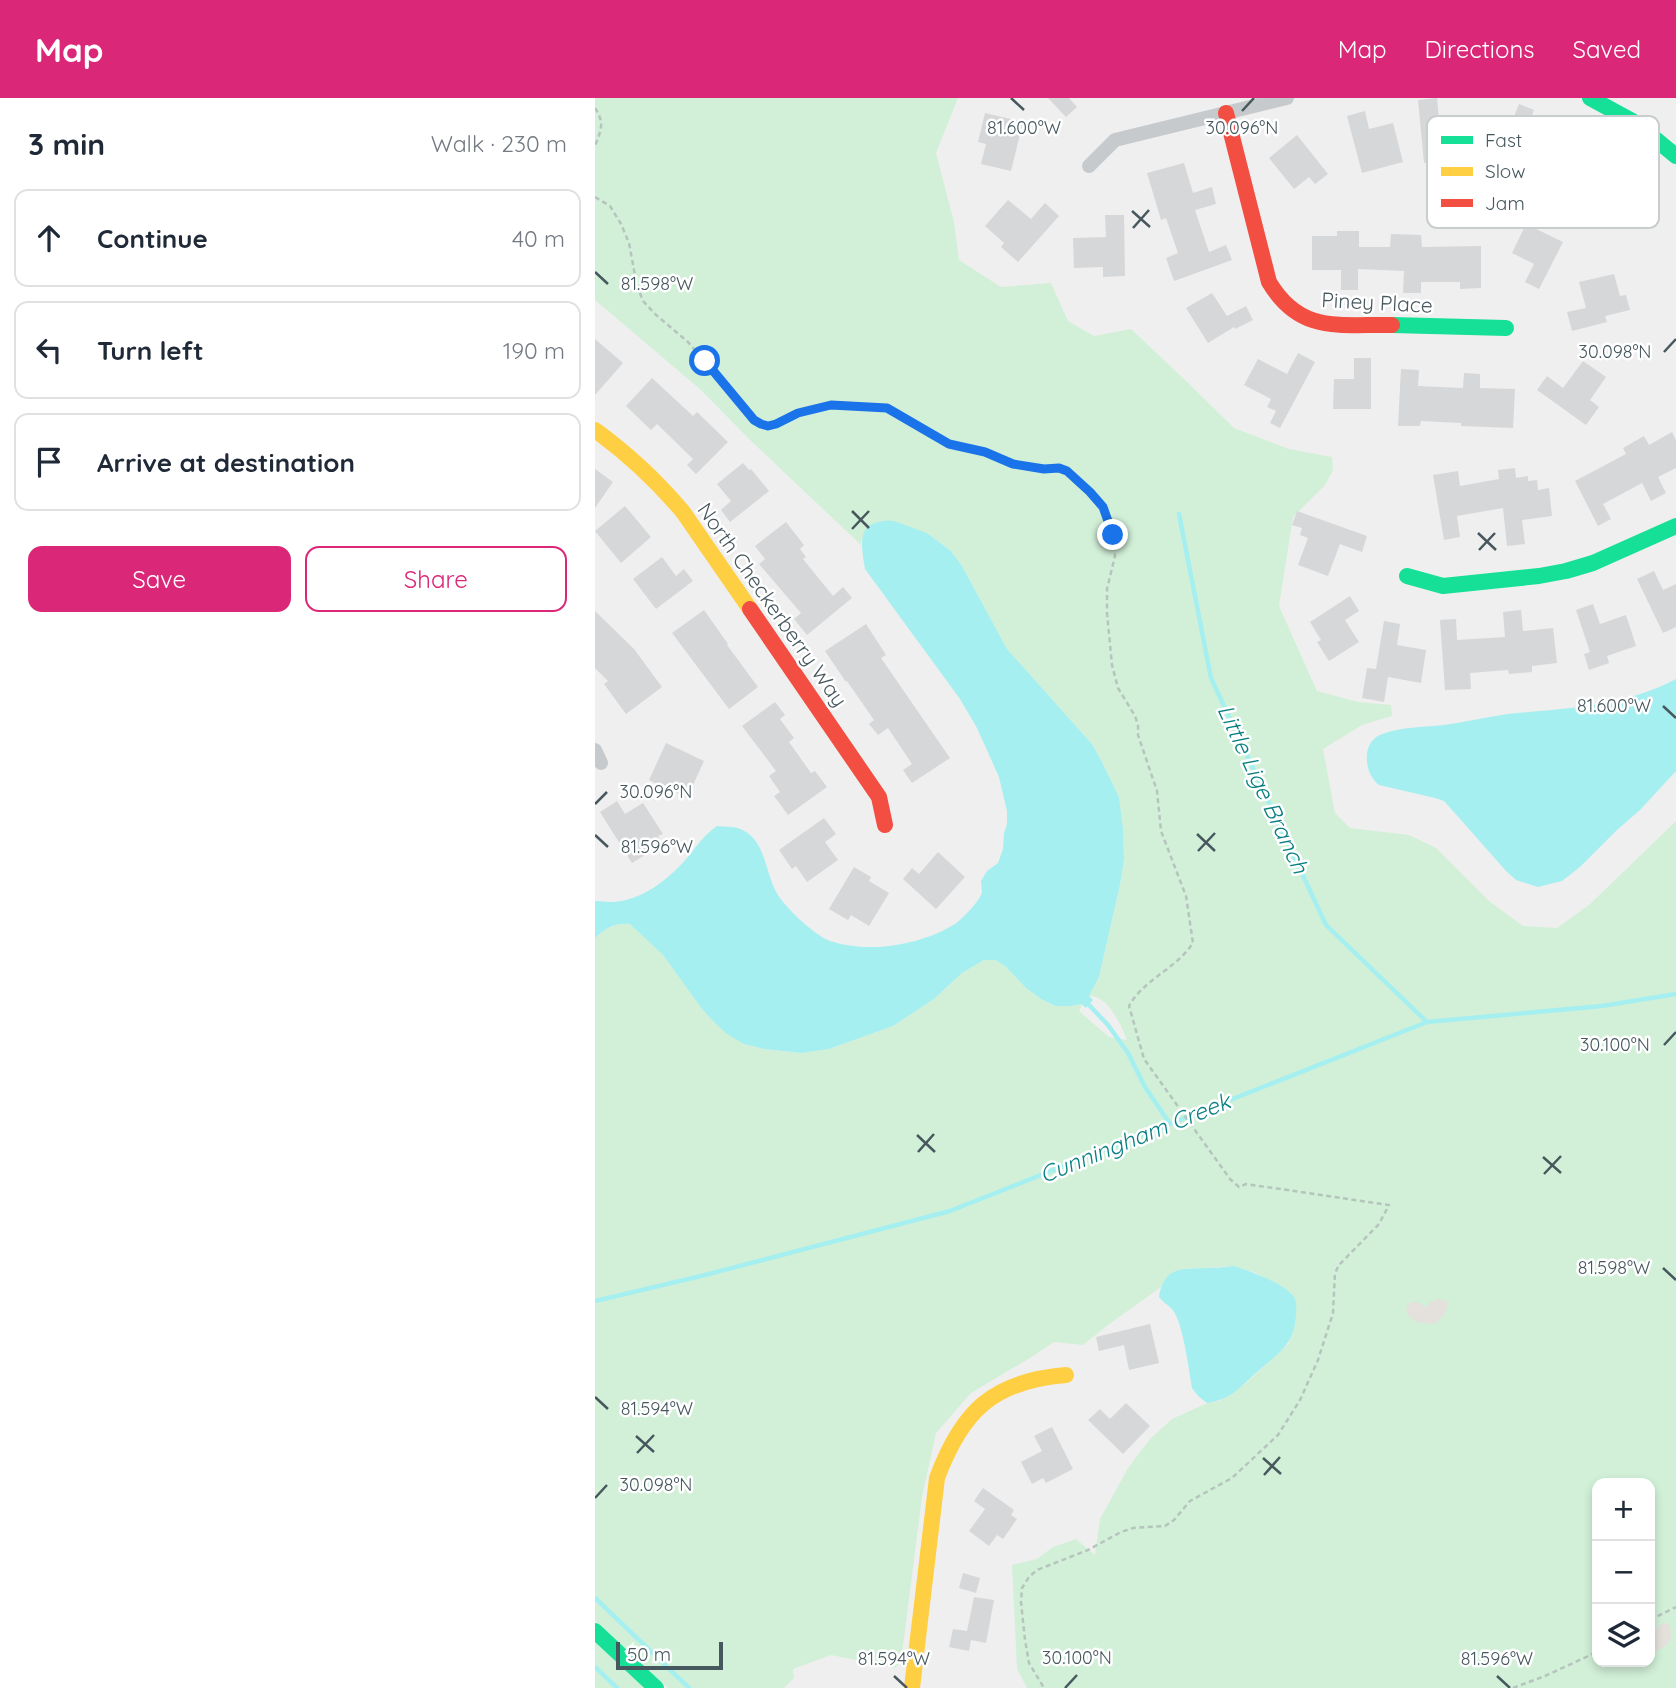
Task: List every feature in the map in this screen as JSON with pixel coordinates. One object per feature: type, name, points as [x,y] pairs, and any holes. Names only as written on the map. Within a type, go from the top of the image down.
[{"type":"street","points":[[1089,166],[1115,140],[1287,98]]},
{"type":"street","points":[[1592,99],[1625,116]]},
{"type":"street","name":"Piney Place","points":[[1226,113],[1269,282],[1287,308],[1313,322],[1328,324],[1506,328]]},
{"type":"street","points":[[1659,142],[1676,156]]},
{"type":"street","name":"North Checkerberry Way","points":[[595,430],[640,465],[663,487],[683,512],[879,797],[885,825]]},
{"type":"street","points":[[1407,576],[1443,586],[1566,572],[1593,563],[1676,526]]},
{"type":"street","points":[[912,1688],[937,1478],[944,1455],[956,1433],[971,1414],[989,1398],[1028,1380],[1066,1375]]},
{"type":"street","points":[[595,1631],[656,1688]]},
{"type":"path","points":[[595,108],[602,124],[595,146]]},
{"type":"path","points":[[595,197],[610,206],[621,224],[629,243],[637,286],[643,301],[688,342],[754,420],[768,426],[798,413],[831,405],[887,408],[949,444],[985,452],[1013,464],[1067,471],[1103,507],[1113,535],[1115,556],[1107,589],[1112,665],[1118,688],[1138,725],[1138,735],[1157,791],[1161,831],[1186,897],[1193,943],[1187,953],[1135,995],[1129,1006],[1144,1059],[1230,1179],[1239,1187],[1246,1184],[1389,1205],[1379,1224],[1339,1265],[1335,1273],[1333,1313],[1318,1360],[1300,1400],[1278,1435],[1232,1478],[1191,1501],[1165,1526],[1133,1528],[1121,1532],[1089,1550],[1037,1570],[1029,1577],[1022,1588],[1021,1602],[1025,1640],[1029,1663],[1044,1688]]},
{"type":"path","points":[[1655,1617],[1676,1606]]},
{"type":"path","points":[[1513,1688],[1592,1654]]},
{"type":"green space","points":[[595,98],[958,98],[936,153],[954,222],[959,260],[1001,287],[1051,283],[1068,321],[1094,336],[1131,329],[1234,428],[1289,449],[1332,457],[1333,470],[1325,485],[1293,517],[1279,606],[1317,691],[1358,702],[1391,705],[1392,716],[1362,725],[1323,749],[1335,813],[1350,828],[1409,835],[1436,848],[1489,901],[1523,926],[1557,928],[1589,905],[1676,821],[1676,1688],[1027,1688],[1017,1669],[1012,1565],[1037,1559],[1053,1547],[1076,1539],[1095,1555],[1100,1519],[1128,1468],[1150,1439],[1172,1419],[1207,1403],[1219,1401],[1245,1384],[1288,1344],[1296,1321],[1295,1299],[1290,1292],[1256,1273],[1234,1266],[1188,1268],[1165,1279],[1161,1287],[1083,1345],[1054,1342],[971,1393],[936,1433],[922,1497],[901,1662],[895,1668],[831,1655],[793,1669],[794,1678],[784,1688],[668,1688],[595,1621],[595,938],[611,927],[630,923],[663,955],[714,1022],[744,1044],[764,1049],[800,1053],[829,1049],[893,1026],[934,999],[962,973],[984,960],[995,960],[1005,966],[1026,988],[1054,1006],[1081,1004],[1079,1011],[1109,1037],[1127,1040],[1108,1006],[1102,1000],[1089,996],[1099,977],[1124,860],[1119,797],[1092,744],[1007,649],[962,566],[951,551],[927,533],[887,521],[868,527],[861,545],[701,390],[595,300]]},
{"type":"green space","points":[[595,1642],[645,1688],[595,1688]]},
{"type":"sand","points":[[1439,1299],[1447,1301],[1447,1308],[1436,1323],[1417,1322],[1410,1317],[1406,1309],[1411,1302],[1427,1307],[1430,1302]]},
{"type":"sand","points":[[1668,1623],[1671,1638],[1666,1646],[1655,1650],[1655,1632],[1660,1624]]},
{"type":"water","points":[[882,521],[894,521],[927,533],[951,551],[962,566],[1007,649],[1092,744],[1119,797],[1124,860],[1099,977],[1089,996],[1093,1000],[1086,1008],[1081,1004],[1055,1006],[1026,988],[1005,966],[995,960],[984,960],[962,973],[934,999],[893,1026],[829,1049],[801,1053],[744,1044],[714,1022],[663,955],[630,924],[611,927],[595,938],[595,901],[623,901],[653,888],[671,874],[717,826],[735,827],[755,840],[778,895],[794,914],[816,933],[845,945],[894,945],[927,937],[958,922],[978,900],[982,892],[981,881],[987,871],[998,863],[1003,849],[1007,811],[999,777],[977,728],[960,699],[865,569],[862,541],[867,528]]},
{"type":"water","points":[[1676,679],[1676,771],[1640,810],[1562,881],[1538,887],[1516,880],[1444,801],[1379,785],[1370,774],[1367,751],[1374,739],[1387,732],[1508,714],[1594,705],[1636,695]]},
{"type":"water","points":[[1234,1266],[1285,1288],[1295,1299],[1295,1325],[1284,1348],[1240,1388],[1223,1399],[1207,1403],[1192,1388],[1176,1315],[1159,1297],[1165,1280],[1175,1272]]},
{"type":"building","points":[[1048,98],[1069,98],[1077,107],[1066,117]]},
{"type":"building","points":[[1437,98],[1439,116],[1427,116],[1427,163],[1424,163],[1418,100]]},
{"type":"building","points":[[1519,104],[1534,110],[1532,116],[1514,116]]},
{"type":"building","points":[[1365,111],[1369,129],[1393,123],[1403,162],[1362,173],[1347,116]]},
{"type":"building","points":[[985,113],[1023,122],[1011,171],[981,164],[986,144],[978,142]]},
{"type":"building","points":[[1297,135],[1328,174],[1315,184],[1309,177],[1294,189],[1269,158]]},
{"type":"building","points":[[1184,163],[1193,193],[1212,187],[1216,204],[1195,210],[1209,252],[1226,245],[1232,260],[1174,281],[1166,258],[1178,253],[1166,218],[1161,220],[1147,173]]},
{"type":"building","points":[[1008,200],[1031,219],[1045,203],[1059,216],[1018,262],[1001,247],[1004,243],[985,226]]},
{"type":"building","points":[[1105,215],[1124,215],[1125,276],[1103,277],[1103,267],[1074,268],[1073,238],[1106,237]]},
{"type":"building","points":[[1524,228],[1534,228],[1563,242],[1539,289],[1525,282],[1534,264],[1512,253]]},
{"type":"building","points":[[1337,231],[1359,231],[1359,247],[1390,247],[1391,234],[1421,235],[1422,247],[1481,246],[1481,288],[1460,289],[1460,282],[1421,282],[1421,293],[1403,293],[1404,271],[1358,269],[1358,290],[1341,290],[1341,270],[1312,270],[1312,236],[1337,236]]},
{"type":"building","points":[[1614,274],[1620,296],[1626,295],[1630,310],[1605,316],[1607,322],[1572,331],[1567,312],[1586,308],[1579,282]]},
{"type":"building","points":[[1212,293],[1227,316],[1246,306],[1253,320],[1235,329],[1234,327],[1208,343],[1186,308]]},
{"type":"building","points":[[595,339],[623,363],[595,395]]},
{"type":"building","points":[[1298,353],[1315,362],[1280,428],[1270,423],[1276,411],[1267,407],[1271,399],[1244,385],[1258,359],[1287,374]]},
{"type":"building","points":[[1354,358],[1371,358],[1371,409],[1333,409],[1334,379],[1354,379]]},
{"type":"building","points":[[1583,361],[1606,377],[1590,400],[1599,407],[1586,425],[1537,390],[1547,376],[1563,388]]},
{"type":"building","points":[[1401,369],[1419,370],[1418,386],[1463,388],[1464,373],[1480,374],[1480,388],[1515,389],[1513,428],[1421,421],[1420,426],[1398,426]]},
{"type":"building","points":[[652,378],[693,416],[697,412],[728,442],[696,474],[687,465],[693,459],[657,424],[651,430],[626,406]]},
{"type":"building","points":[[1672,432],[1676,440],[1676,468],[1658,477],[1666,493],[1651,501],[1642,483],[1603,504],[1611,519],[1598,526],[1575,481],[1626,454],[1623,448],[1644,436],[1649,445]]},
{"type":"building","points":[[743,463],[769,491],[730,522],[721,510],[731,501],[717,484]]},
{"type":"building","points":[[1515,468],[1516,478],[1528,476],[1528,481],[1537,480],[1538,490],[1549,488],[1552,516],[1522,520],[1525,544],[1507,546],[1503,508],[1457,516],[1460,537],[1444,540],[1433,475],[1458,471],[1460,486],[1499,479],[1498,470]]},
{"type":"building","points":[[595,469],[613,482],[595,508]]},
{"type":"building","points":[[625,506],[651,537],[621,563],[595,531]]},
{"type":"building","points":[[1297,511],[1367,536],[1362,552],[1340,544],[1328,576],[1298,565],[1308,538],[1300,535],[1302,528],[1292,525]]},
{"type":"building","points":[[786,522],[804,545],[800,549],[806,557],[803,559],[833,596],[843,587],[852,598],[807,635],[794,619],[801,613],[759,564],[765,559],[755,546]]},
{"type":"building","points":[[662,557],[676,576],[684,569],[693,581],[656,609],[633,579]]},
{"type":"building","points":[[1654,571],[1663,590],[1676,584],[1676,627],[1663,633],[1637,579]]},
{"type":"building","points":[[1350,596],[1359,611],[1345,620],[1359,642],[1329,661],[1317,642],[1321,640],[1310,622]]},
{"type":"building","points":[[1593,604],[1600,624],[1626,615],[1636,646],[1607,656],[1609,663],[1589,670],[1584,654],[1590,652],[1576,610]]},
{"type":"building","points":[[704,610],[758,687],[729,709],[672,633]]},
{"type":"building","points":[[1521,610],[1523,631],[1553,628],[1557,663],[1532,666],[1532,672],[1509,674],[1508,670],[1470,673],[1471,689],[1445,690],[1440,620],[1456,619],[1457,640],[1505,637],[1503,612]]},
{"type":"building","points":[[595,611],[634,649],[662,687],[626,714],[604,684],[608,681],[595,668]]},
{"type":"building","points":[[1384,621],[1400,624],[1397,645],[1426,650],[1421,683],[1388,677],[1384,702],[1362,698],[1367,668],[1376,669]]},
{"type":"building","points":[[866,624],[886,655],[881,658],[950,758],[912,783],[903,770],[912,764],[888,728],[878,735],[869,724],[874,720],[825,651]]},
{"type":"building","points":[[775,702],[785,715],[780,719],[794,738],[789,742],[811,773],[815,771],[827,787],[788,815],[774,796],[780,792],[769,776],[776,771],[742,726]]},
{"type":"building","points":[[666,743],[704,761],[687,798],[649,780]]},
{"type":"building","points":[[617,801],[625,814],[643,803],[663,834],[658,836],[663,844],[632,863],[600,812]]},
{"type":"building","points":[[824,818],[836,834],[825,842],[838,860],[807,882],[796,866],[792,869],[779,850]]},
{"type":"building","points":[[938,852],[965,877],[936,909],[903,879],[912,868],[919,874]]},
{"type":"building","points":[[854,867],[871,877],[869,881],[889,893],[869,926],[851,915],[848,920],[829,909]]},
{"type":"building","points":[[1150,1324],[1159,1363],[1129,1370],[1124,1345],[1099,1351],[1096,1337]]},
{"type":"building","points":[[1126,1403],[1150,1426],[1123,1454],[1088,1420],[1100,1409],[1110,1419]]},
{"type":"building","points":[[1052,1427],[1073,1469],[1046,1483],[1043,1478],[1032,1484],[1021,1462],[1042,1451],[1034,1436]]},
{"type":"building","points":[[983,1488],[1014,1510],[1011,1515],[1017,1519],[1003,1539],[997,1535],[989,1546],[969,1531],[985,1509],[974,1501]]},
{"type":"building","points":[[963,1573],[980,1578],[976,1593],[959,1588]]},
{"type":"building","points":[[974,1597],[994,1600],[986,1643],[971,1640],[969,1651],[949,1647],[953,1629],[967,1631]]},
{"type":"waterway","name":"Little Lige Branch","points":[[1179,514],[1211,678],[1326,925],[1427,1022]]},
{"type":"waterway","name":"Cunningham Creek","points":[[595,1301],[950,1211],[1427,1022],[1602,1006],[1676,994]]},
{"type":"waterway","points":[[1089,1005],[1108,1025],[1128,1053],[1145,1087],[1170,1124]]},
{"type":"waterway","points":[[595,1598],[689,1688]]},
{"type":"waterway","points":[[595,1667],[617,1688]]},
{"type":"traffic: fast","points":[[1590,98],[1623,116]]},
{"type":"traffic: fast","points":[[1659,142],[1676,156]]},
{"type":"traffic: fast","points":[[1392,325],[1506,328]]},
{"type":"traffic: fast","points":[[1407,576],[1443,586],[1566,571],[1593,563],[1676,526]]},
{"type":"traffic: fast","points":[[595,1631],[656,1688]]},
{"type":"traffic: slow","points":[[595,430],[642,468],[683,512],[750,609]]},
{"type":"traffic: slow","points":[[912,1688],[937,1478],[957,1434],[983,1404],[1000,1393],[1019,1384],[1066,1375]]},
{"type":"traffic: jam","points":[[1226,113],[1269,282],[1281,299],[1294,311],[1322,323],[1392,325]]},
{"type":"traffic: jam","points":[[750,609],[879,797],[885,825]]},
{"type":"route","points":[[705,361],[754,420],[761,424],[776,424],[798,413],[831,405],[887,408],[949,444],[985,452],[1013,464],[1067,471],[1103,507],[1113,535]]}]
